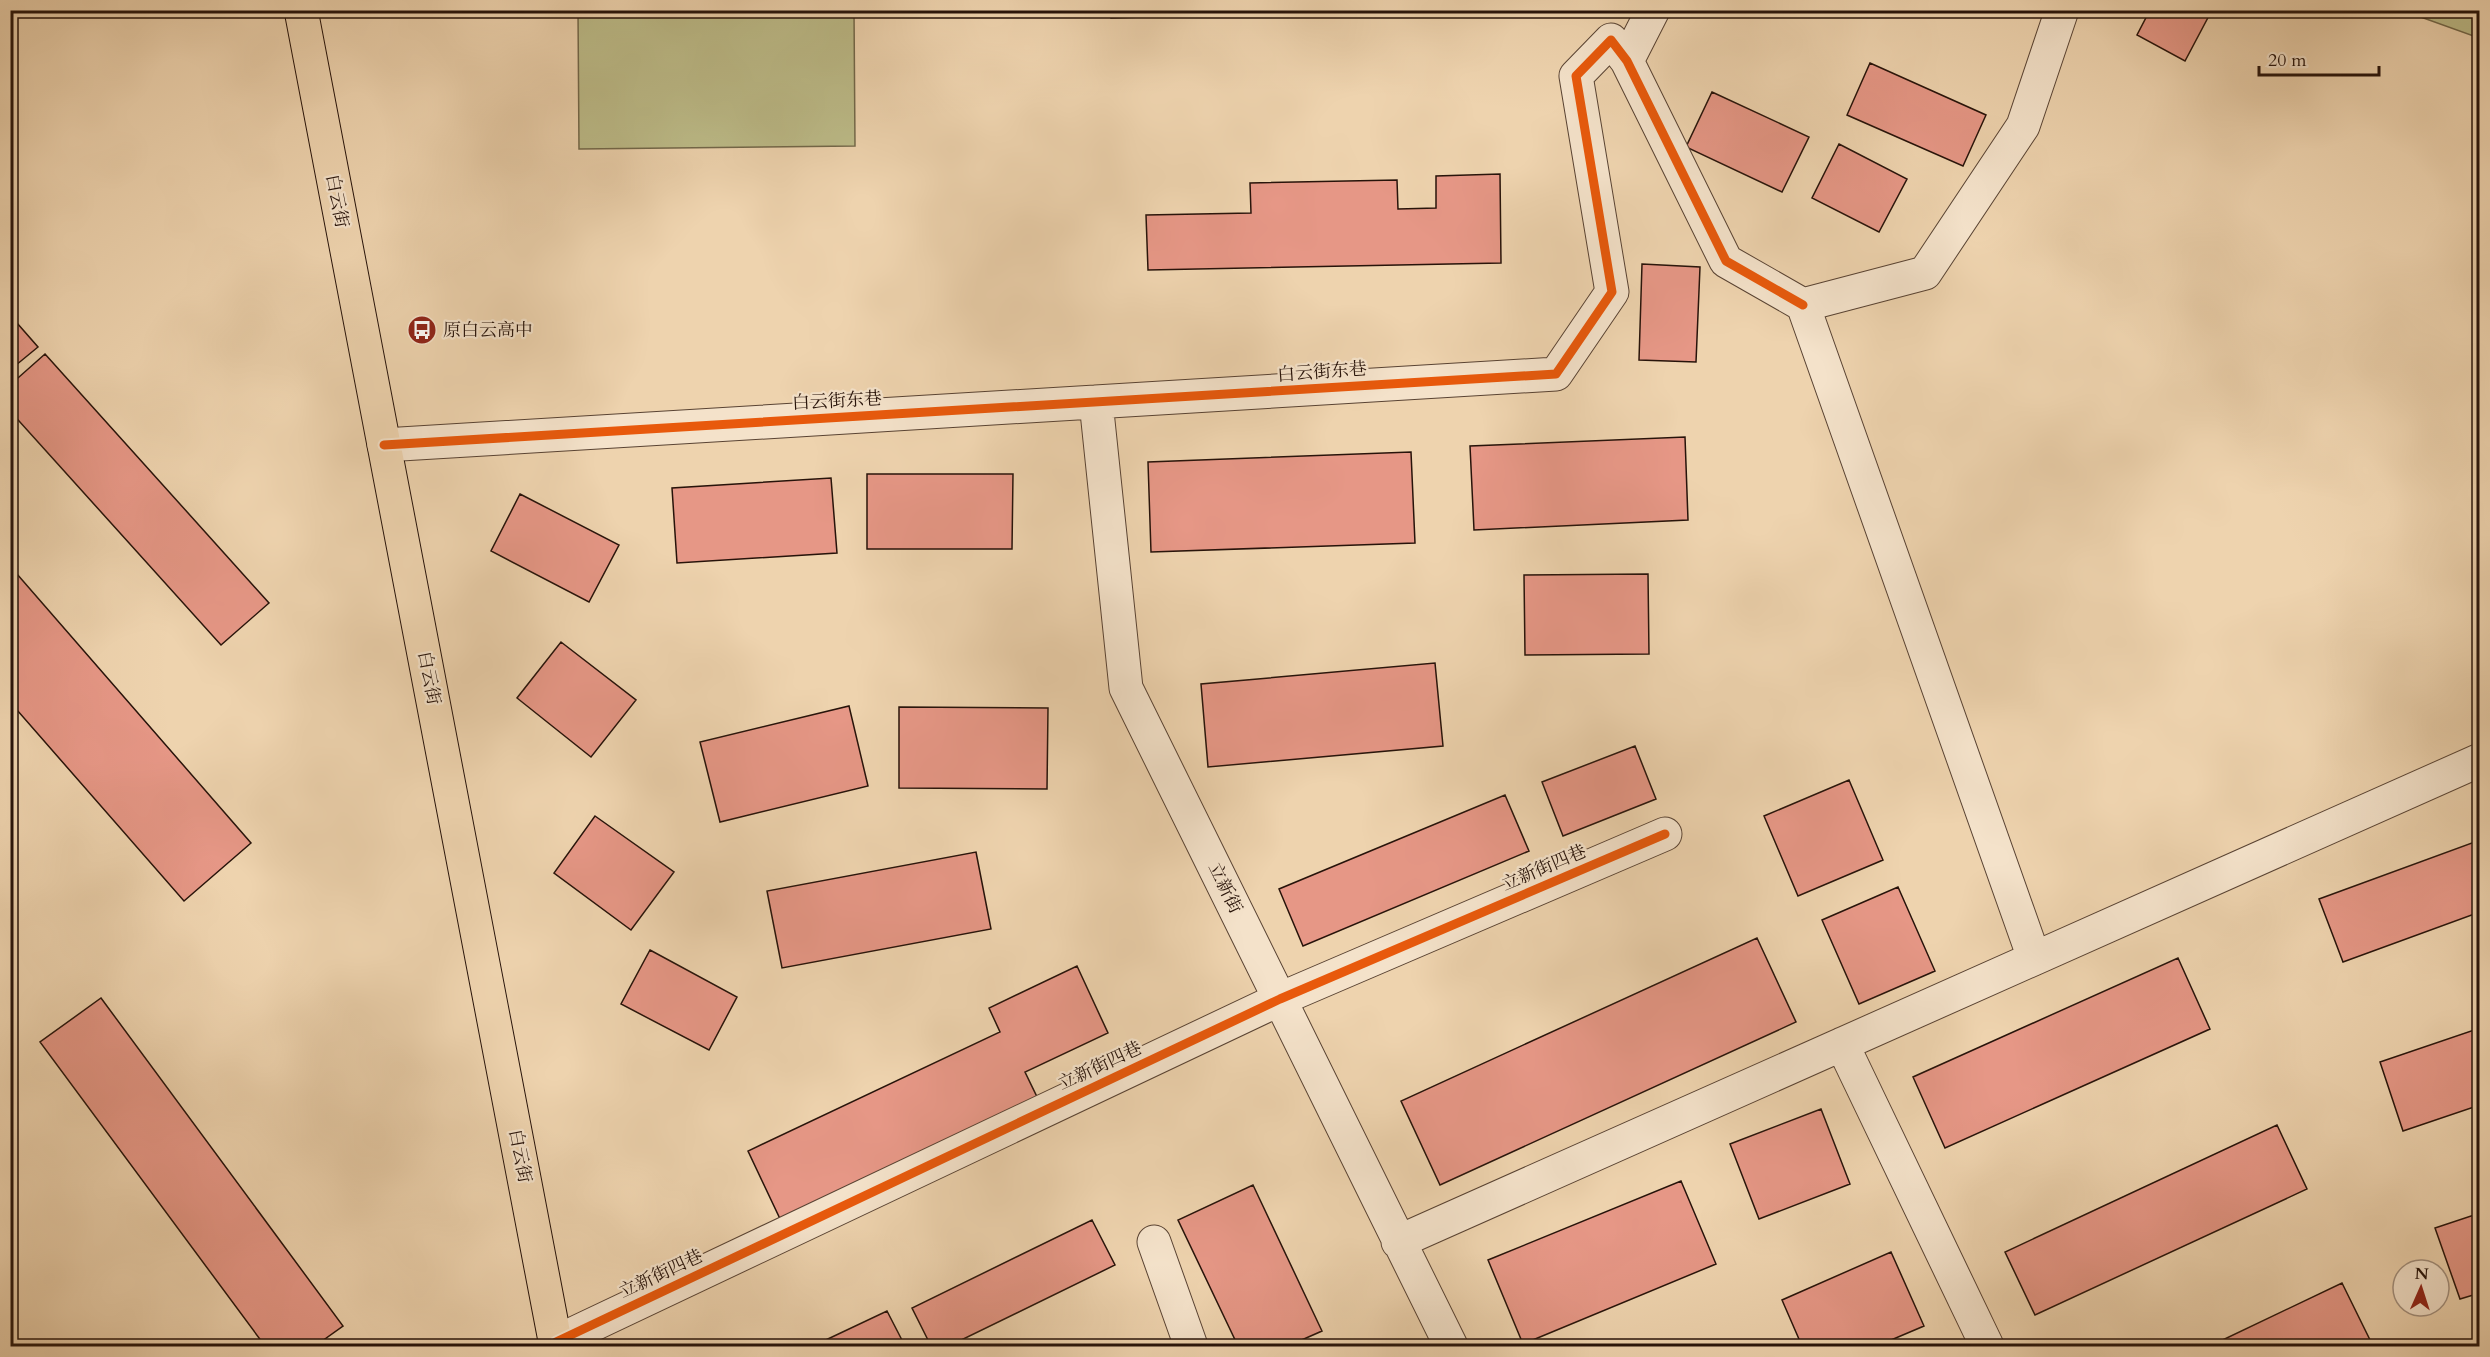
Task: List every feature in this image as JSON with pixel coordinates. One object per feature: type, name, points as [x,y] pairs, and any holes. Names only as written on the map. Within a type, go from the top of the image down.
[{"type":"main road","name":"白云街","points":[[301,10],[556,1344]]},
{"type":"street","points":[[1627,61],[1653,10]]},
{"type":"street","points":[[2034,958],[1803,305],[1926,273],[2023,126],[2062,10]]},
{"type":"street","name":"白云街东巷","points":[[384,445],[1556,374],[1612,292],[1576,76],[1611,40],[1627,61],[1726,261],[1803,305]]},
{"type":"street","name":"立新街","points":[[1096,402],[1126,688],[1451,1347]]},
{"type":"street","points":[[1398,1242],[2480,760]]},
{"type":"street","name":"立新街四巷","points":[[556,1344],[1280,999],[1665,834]]},
{"type":"street","points":[[1842,1044],[1987,1347]]},
{"type":"street","points":[[1154,1242],[1191,1347]]},
{"type":"shaded area","points":[[578,11],[854,11],[855,146],[579,149]]},
{"type":"shaded area","points":[[2404,11],[2479,11],[2479,38]]},
{"type":"building","points":[[1110,10],[1378,10],[1111,18]]},
{"type":"building","points":[[2150,10],[2212,10],[2185,61],[2137,35]]},
{"type":"building","points":[[1870,63],[1986,115],[1963,166],[1847,115]]},
{"type":"building","points":[[1712,92],[1809,137],[1782,192],[1686,147]]},
{"type":"building","points":[[1839,144],[1907,179],[1879,232],[1812,198]]},
{"type":"building","points":[[1500,174],[1501,263],[1148,270],[1146,215],[1251,213],[1250,183],[1397,180],[1398,209],[1436,208],[1436,176]]},
{"type":"building","points":[[1642,264],[1700,267],[1696,362],[1639,360]]},
{"type":"building","points":[[10,315],[38,347],[10,370]]},
{"type":"building","points":[[45,354],[269,603],[221,645],[10,411],[10,385]]},
{"type":"building","points":[[1685,437],[1688,520],[1474,530],[1470,446]]},
{"type":"building","points":[[1411,452],[1415,543],[1151,552],[1148,462]]},
{"type":"building","points":[[867,474],[1013,474],[1012,549],[867,549]]},
{"type":"building","points":[[831,478],[837,553],[677,563],[672,488]]},
{"type":"building","points":[[520,494],[619,545],[589,602],[491,551]]},
{"type":"building","points":[[10,566],[251,843],[184,901],[10,702]]},
{"type":"building","points":[[1648,574],[1649,654],[1525,655],[1524,575]]},
{"type":"building","points":[[561,642],[636,700],[591,757],[517,698]]},
{"type":"building","points":[[1435,663],[1443,746],[1208,767],[1201,684]]},
{"type":"building","points":[[849,706],[868,786],[720,822],[700,742]]},
{"type":"building","points":[[899,707],[1048,708],[1047,789],[899,788]]},
{"type":"building","points":[[1635,746],[1656,799],[1563,836],[1542,782]]},
{"type":"building","points":[[1849,780],[1883,860],[1798,896],[1764,816]]},
{"type":"building","points":[[1505,795],[1529,851],[1303,946],[1279,889]]},
{"type":"building","points":[[595,816],[674,872],[631,930],[554,873]]},
{"type":"building","points":[[2480,840],[2480,912],[2343,962],[2319,899]]},
{"type":"building","points":[[976,852],[991,929],[782,968],[767,891]]},
{"type":"building","points":[[1898,887],[1935,971],[1859,1004],[1822,920]]},
{"type":"building","points":[[1757,938],[1796,1022],[1440,1185],[1401,1101]]},
{"type":"building","points":[[650,950],[737,997],[709,1050],[621,1004]]},
{"type":"building","points":[[2178,958],[2210,1029],[1945,1148],[1913,1077]]},
{"type":"building","points":[[1077,966],[1108,1033],[1025,1072],[1039,1101],[782,1223],[748,1151],[1000,1032],[989,1008]]},
{"type":"building","points":[[101,998],[343,1326],[315,1346],[265,1346],[40,1042]]},
{"type":"building","points":[[2480,1028],[2480,1105],[2403,1131],[2380,1062]]},
{"type":"building","points":[[1821,1109],[1850,1184],[1759,1219],[1730,1144]]},
{"type":"building","points":[[2277,1125],[2307,1189],[2035,1315],[2005,1252]]},
{"type":"building","points":[[1681,1181],[1716,1264],[1523,1344],[1488,1260]]},
{"type":"building","points":[[1253,1185],[1322,1331],[1288,1346],[1238,1346],[1178,1220]]},
{"type":"building","points":[[2480,1213],[2480,1293],[2460,1299],[2451,1273],[2451,1258],[2446,1258],[2435,1228]]},
{"type":"building","points":[[1092,1220],[1115,1265],[949,1346],[931,1346],[912,1308]]},
{"type":"building","points":[[1891,1252],[1924,1326],[1877,1346],[1802,1346],[1782,1300]]},
{"type":"building","points":[[2342,1283],[2373,1346],[2210,1346]]},
{"type":"building","points":[[887,1311],[905,1346],[813,1346]]},
{"type":"cycle path","points":[[384,445],[1556,374],[1612,292],[1576,76],[1611,40],[1627,61],[1726,261],[1803,305]]},
{"type":"cycle path","points":[[556,1342],[1280,999],[1665,834]]},
{"type":"place","name":"原白云高中","points":[[422,330]]}]
